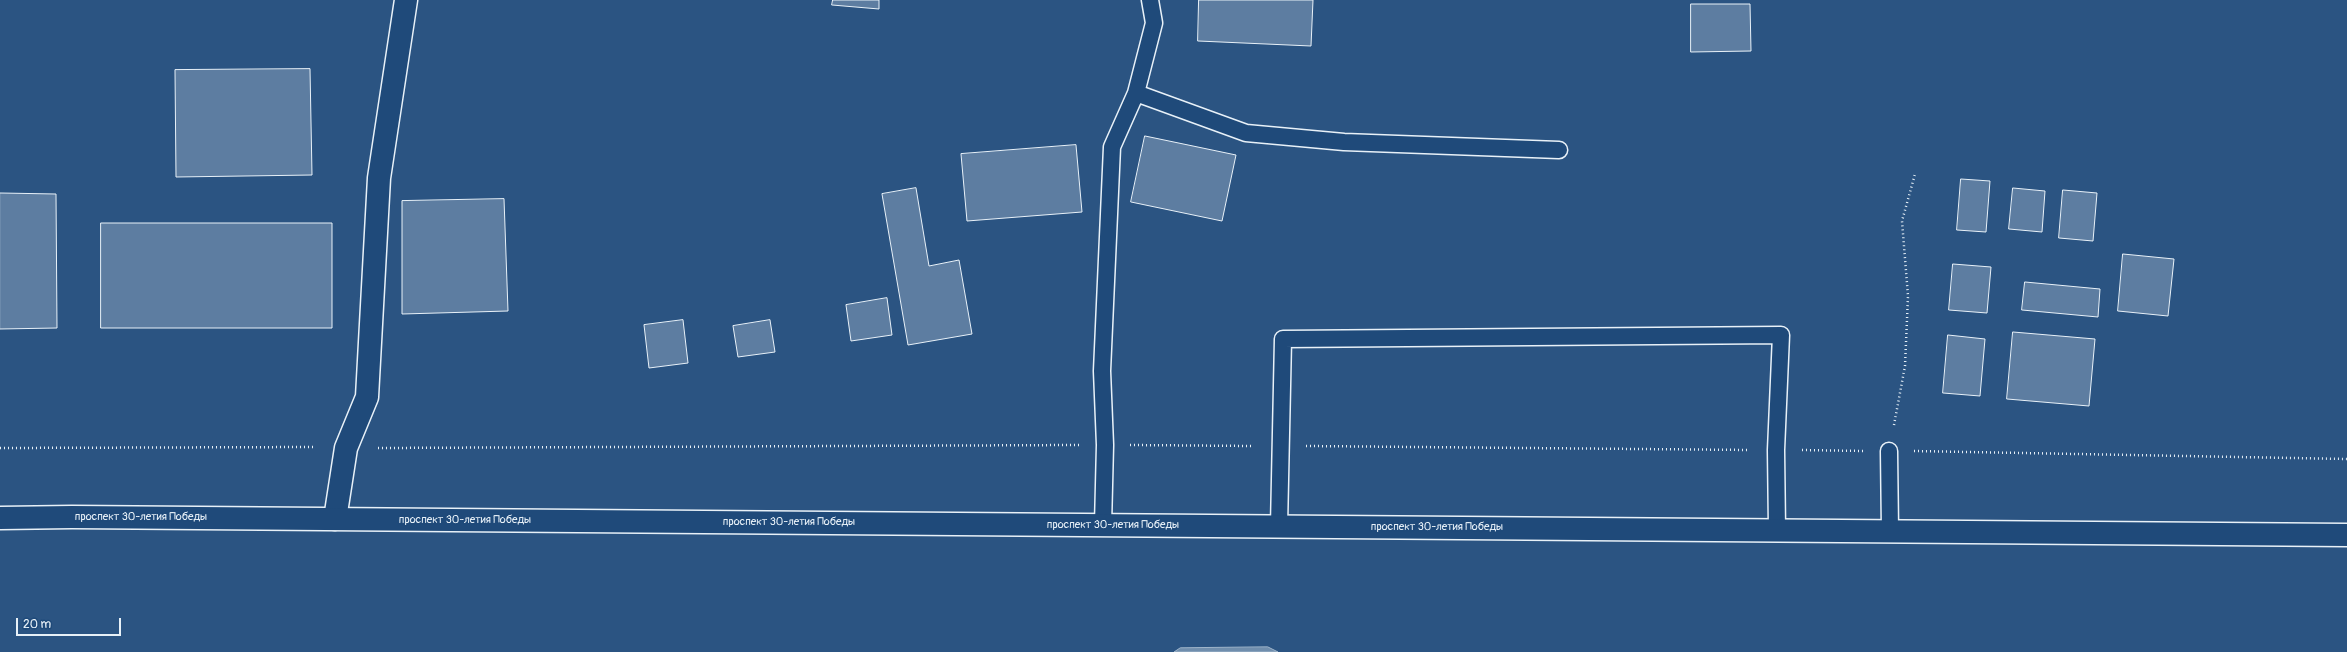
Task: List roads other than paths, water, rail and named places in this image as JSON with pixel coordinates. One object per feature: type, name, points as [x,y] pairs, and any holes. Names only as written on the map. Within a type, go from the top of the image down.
[{"type":"main road","points":[[335,519],[346,448],[367,397],[379,178],[406,0]]},
{"type":"main road","name":"проспект 30-летия Победы","points":[[0,518],[80,517],[2347,535]]},
{"type":"lane","points":[[1103,525],[1105,445],[1102,371],[1112,147],[1136,93],[1154,23],[1150,0]]},
{"type":"lane","points":[[1136,93],[1246,133],[1344,142],[1559,150]]},
{"type":"lane","points":[[1279,526],[1283,339],[1781,335],[1776,450],[1777,530]]},
{"type":"lane","points":[[1889,451],[1890,531]]},
{"type":"water","points":[[1268,647],[1278,652],[1174,652],[1180,648]]}]
